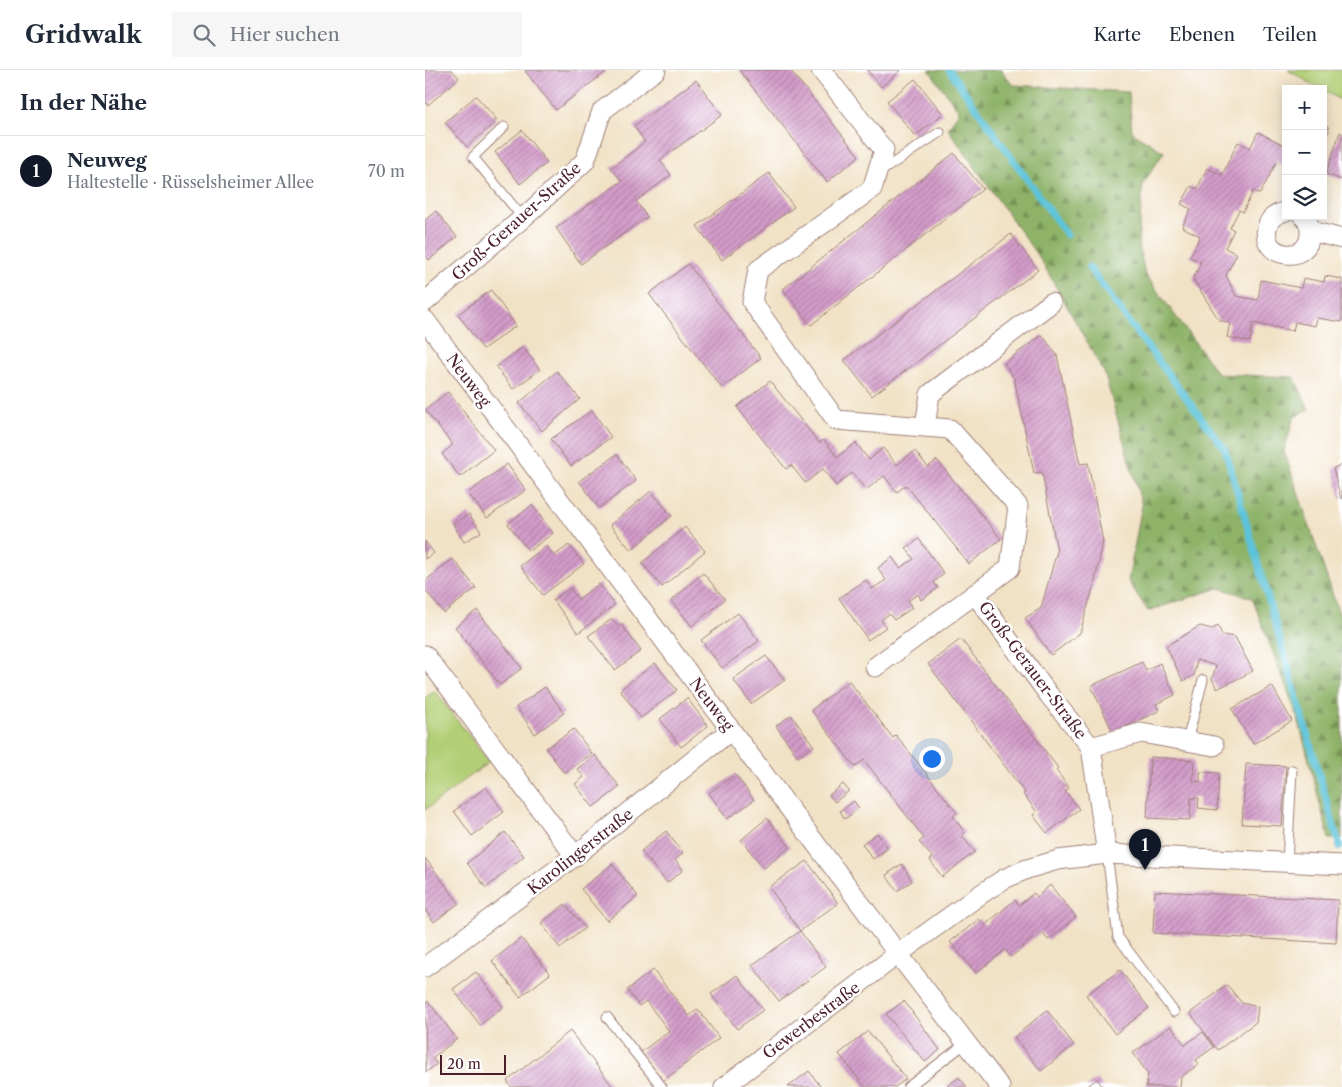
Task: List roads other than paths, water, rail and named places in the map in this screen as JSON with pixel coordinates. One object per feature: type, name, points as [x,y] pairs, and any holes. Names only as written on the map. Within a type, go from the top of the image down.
[{"type":"street","name":"Groß-Gerauer-Straße","points":[[425,302],[523,218],[585,160],[603,111],[656,70]]},
{"type":"street","name":"Groß-Gerauer-Straße","points":[[821,70],[884,150],[877,175],[872,189],[758,270],[752,302],[836,420],[950,429],[1018,506],[1010,568],[875,667]]},
{"type":"street","points":[[1282,212],[1272,218],[1266,232],[1271,248],[1278,252],[1285,255],[1293,255],[1301,252],[1307,246],[1310,239],[1307,224]]},
{"type":"street","points":[[1307,224],[1342,239]]},
{"type":"street","points":[[925,426],[930,394],[1051,303]]},
{"type":"street","name":"Neuweg","points":[[425,320],[898,954],[1000,1087]]},
{"type":"street","name":"Groß-Gerauer-Straße","points":[[975,594],[1091,747],[1107,854]]},
{"type":"street","points":[[425,655],[575,856]]},
{"type":"street","name":"Karolingerstraße","points":[[425,967],[575,856],[731,730]]},
{"type":"street","name":"Groß-Gerauer-Straße","points":[[1091,747],[1141,733],[1214,746]]},
{"type":"street","name":"Gewerbestraße","points":[[724,1087],[898,954],[1004,879],[1027,869],[1058,860],[1107,854],[1342,865]]},
{"type":"lane","points":[[504,127],[473,156],[523,218]]},
{"type":"lane","name":"Groß-Gerauer-Straße","points":[[877,175],[940,132]]},
{"type":"lane","points":[[1187,741],[1203,680]]},
{"type":"lane","points":[[1287,863],[1292,770]]},
{"type":"lane","points":[[1107,854],[1118,937],[1174,1012]]},
{"type":"lane","points":[[607,1017],[663,1087]]},
{"type":"lane","points":[[908,1087],[966,1043]]},
{"type":"waterway","points":[[949,70],[1067,235]]},
{"type":"waterway","points":[[1089,267],[1225,449],[1340,847]]},
{"type":"place","name":"Neuweg","points":[[1145,870]]}]
